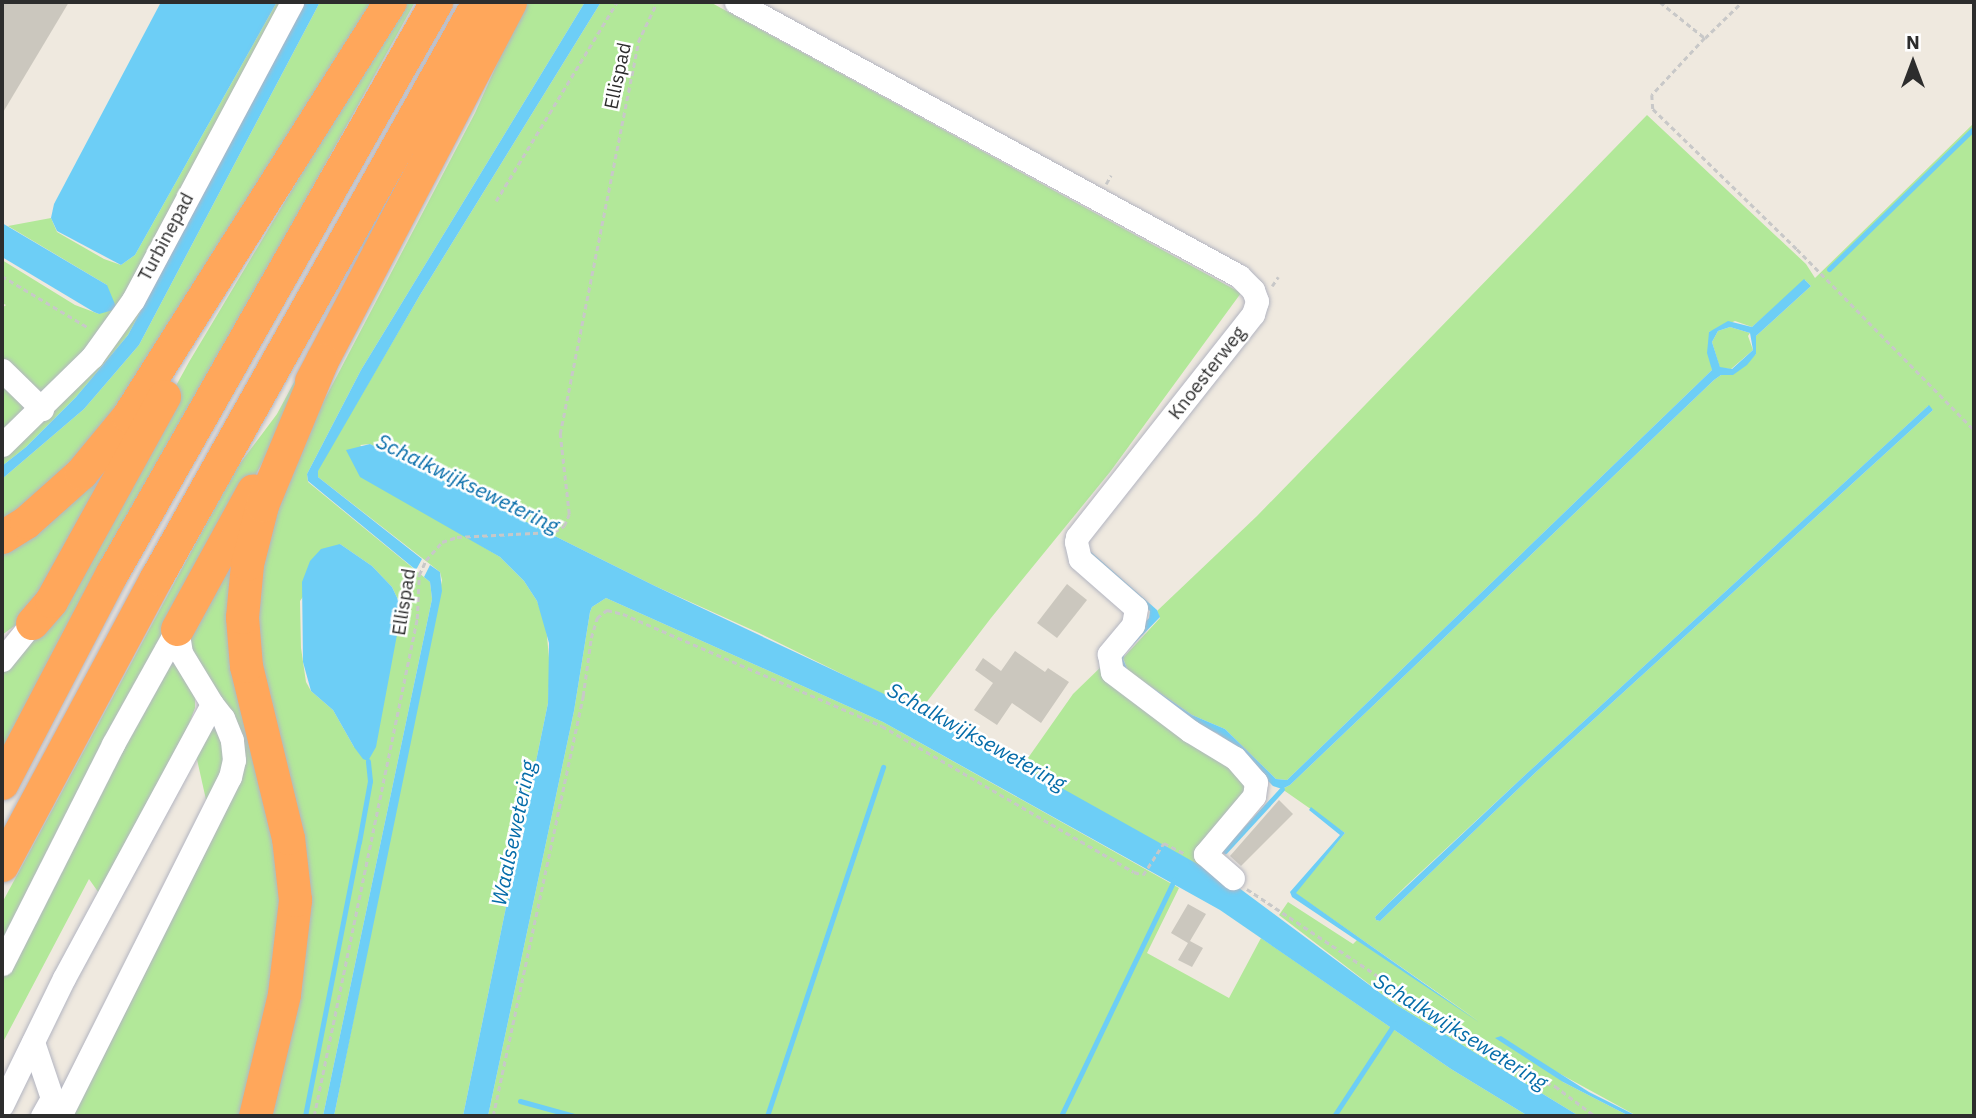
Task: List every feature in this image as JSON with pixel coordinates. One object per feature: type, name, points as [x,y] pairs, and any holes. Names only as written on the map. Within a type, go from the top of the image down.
[{"type":"highway","points":[[2,537],[26,522],[81,472],[128,416],[390,2]]},
{"type":"highway","points":[[2,783],[112,573],[436,2]]},
{"type":"highway","points":[[2,865],[156,578],[478,2]]},
{"type":"highway","points":[[177,629],[510,2]]},
{"type":"highway","points":[[32,623],[51,601],[230,281],[287,166]]},
{"type":"highway","points":[[256,1116],[284,994],[295,900],[288,838],[246,666],[242,617],[247,564],[262,505],[322,360]]},
{"type":"street","name":"Turbinepad","points":[[2,445],[42,409],[106,338],[132,300],[292,2]]},
{"type":"street","name":"Knoesterweg","points":[[736,2],[1239,276],[1253,290],[1257,301],[1253,314],[1076,542],[1080,559],[1136,608],[1133,625],[1109,654],[1112,672],[1179,723],[1235,758],[1256,782],[1254,796],[1205,854],[1233,878]]},
{"type":"street","points":[[2,370],[42,409]]},
{"type":"street","points":[[2,641],[32,623]]},
{"type":"street","points":[[2,660],[32,623]]},
{"type":"street","points":[[60,1116],[230,777],[234,760],[232,740],[223,718],[181,653],[177,629]]},
{"type":"street","points":[[2,964],[113,744],[177,629]]},
{"type":"street","points":[[2,1105],[212,704]]},
{"type":"street","points":[[33,1042],[52,1098],[42,1116]]},
{"type":"path","points":[[496,201],[617,2]]},
{"type":"path","name":"Ellispad","points":[[314,1116],[417,619],[419,575],[433,551],[442,542],[457,537],[554,532],[564,526],[569,514],[560,448],[563,420],[638,42],[657,2]]},
{"type":"path","points":[[1660,2],[1705,38]]},
{"type":"path","points":[[1742,2],[1652,95],[1653,109],[1797,249],[1974,430]]},
{"type":"path","points":[[2,276],[106,338]]},
{"type":"path","points":[[493,1116],[583,696],[590,638],[597,618],[607,610],[657,628],[882,726],[1134,872],[1143,875],[1147,872],[1164,843]]},
{"type":"path","points":[[1233,878],[1278,911],[1530,1077],[1555,1086],[1595,1116]]},
{"type":"green space","points":[[277,2],[304,2],[128,335],[76,397],[26,447],[2,466],[2,308],[6,305],[2,303],[2,260],[75,305],[99,314],[107,285],[8,226],[51,218],[57,232],[104,259],[121,265],[135,255]]},
{"type":"green space","points":[[320,2],[374,2],[151,359],[70,467],[2,524],[2,479],[84,409],[139,345]]},
{"type":"green space","points":[[404,2],[415,2],[2,750],[2,671],[95,533],[189,362]]},
{"type":"green space","points":[[496,2],[388,226],[2,952],[2,903],[235,470],[277,414],[364,252],[362,243]]},
{"type":"green space","points":[[525,2],[585,2],[361,370],[307,474],[308,482],[430,582],[432,599],[323,1116],[270,1116],[301,988],[307,939],[308,892],[268,713],[256,622],[261,567],[276,506],[308,431],[475,113]],"holes":[[[340,544],[372,566],[392,587],[402,608],[388,671],[354,747],[333,710],[311,691],[306,682],[301,648],[300,601]]]},
{"type":"green space","points":[[601,2],[710,2],[1241,293],[1110,472],[991,618],[919,712],[759,633],[655,586],[370,444],[360,445],[450,527],[500,557],[524,581],[537,601],[546,625],[550,669],[548,703],[463,1116],[334,1116],[442,580],[440,572],[318,477],[317,471],[420,295]]},
{"type":"green space","points":[[1647,115],[1806,264],[1815,278],[1974,123],[1974,1116],[1637,1116],[1553,1070],[1563,1082],[1629,1116],[1579,1116],[1395,1004],[1279,915],[1288,902],[1353,944],[1358,939],[1480,1022],[1295,893],[1345,833],[1282,789],[1290,785],[1714,380],[1721,375],[1733,374],[1756,354],[1756,336],[1811,286],[1805,280],[1752,327],[1735,321],[1709,332],[1712,370],[1287,780],[1276,779],[1225,729],[1192,715],[1128,671],[1123,658],[1160,618],[1157,611],[1257,516]],"holes":[[[1928,406],[1933,410],[1536,772],[1380,921],[1376,920],[1375,917],[1406,886],[1524,776]]]},
{"type":"green space","points":[[1730,327],[1750,333],[1748,336],[1753,350],[1731,369],[1720,368],[1712,342],[1718,331]]},
{"type":"green space","points":[[178,344],[32,613],[2,635],[2,543]]},
{"type":"green space","points":[[250,505],[244,552],[290,911],[249,1116],[71,1116],[238,779],[188,638]]},
{"type":"green space","points":[[606,598],[883,722],[1179,888],[1147,953],[1229,998],[1261,938],[1451,1069],[1528,1116],[488,1116],[574,711],[590,612],[592,607]]},
{"type":"green space","points":[[169,654],[195,691],[195,708],[189,724],[101,896],[89,879],[2,1044],[2,975]]},
{"type":"green space","points":[[1106,662],[1251,782],[1195,856],[1222,879],[1021,768],[1073,694]]},
{"type":"green space","points":[[212,720],[228,761],[207,804],[196,755]]},
{"type":"water","points":[[161,2],[277,2],[135,255],[121,265],[57,231],[51,218],[54,204]]},
{"type":"water","points":[[304,2],[320,2],[139,345],[84,409],[2,479],[2,466],[26,447],[76,397],[128,335]]},
{"type":"water","points":[[585,2],[601,2],[420,295],[318,471],[318,477],[422,559],[416,570],[308,481],[307,474],[361,370]]},
{"type":"water","points":[[2,223],[107,285],[117,309],[99,314],[94,312],[2,257]]},
{"type":"water","points":[[1804,279],[1811,286],[1756,336],[1756,354],[1747,365],[1733,375],[1721,375],[1714,380],[1290,785],[1282,789],[1273,786],[1232,744],[1217,733],[1192,724],[1123,675],[1114,657],[1149,618],[1150,611],[1084,553],[1090,551],[1157,610],[1160,617],[1125,653],[1123,659],[1128,671],[1192,715],[1225,729],[1276,779],[1287,780],[1712,370],[1707,353],[1709,332],[1728,321],[1752,327]],"holes":[[[1730,327],[1750,333],[1753,350],[1732,369],[1720,367],[1712,342],[1718,331]]]},
{"type":"water","points":[[1929,405],[1933,410],[1536,772],[1380,921],[1376,920],[1375,917],[1388,904],[1524,776]]},
{"type":"water","points":[[370,444],[655,586],[899,701],[1033,772],[1235,885],[1395,1004],[1579,1116],[1528,1116],[1451,1069],[1220,910],[883,722],[606,598],[592,607],[590,612],[574,711],[488,1116],[463,1116],[548,703],[549,643],[537,601],[524,581],[500,557],[360,477],[346,450]]},
{"type":"water","points":[[340,544],[372,566],[392,587],[402,608],[376,747],[368,761],[363,759],[354,747],[333,710],[311,691],[303,662],[302,582],[310,561],[321,549]]},
{"type":"water","points":[[430,565],[440,572],[442,591],[334,1116],[323,1116],[432,599],[430,582],[424,577]]},
{"type":"water","points":[[1311,807],[1345,833],[1296,893],[1480,1023],[1292,897],[1290,892],[1340,835],[1309,810]]},
{"type":"water","points":[[1501,1036],[1589,1092],[1637,1116],[1629,1116],[1563,1082],[1495,1038]]},
{"type":"building","points":[[2,2],[69,2],[2,114]]},
{"type":"building","points":[[1067,584],[1087,600],[1057,638],[1037,623]]},
{"type":"building","points":[[1015,651],[1045,672],[1048,668],[1069,682],[1041,723],[1012,703],[997,725],[974,710],[993,683],[975,670],[983,658],[1001,671]]},
{"type":"building","points":[[1279,800],[1293,814],[1241,866],[1230,856]]},
{"type":"building","points":[[1188,904],[1206,914],[1190,941],[1203,948],[1192,967],[1178,960],[1188,943],[1171,933]]},
{"type":"waterway","points":[[1829,269],[1974,128]]},
{"type":"waterway","points":[[305,1116],[370,781],[368,761]]},
{"type":"waterway","points":[[767,1116],[883,767]]},
{"type":"waterway","points":[[1225,851],[1282,789]]},
{"type":"waterway","points":[[1061,1116],[1174,880]]},
{"type":"waterway","points":[[1334,1116],[1395,1023]]},
{"type":"waterway","points":[[520,1101],[574,1116]]},
{"type":"water label","name":"Schalkwijksewetering","points":[[468,483]]},
{"type":"water label","name":"Schalkwijksewetering","points":[[977,736]]},
{"type":"water label","name":"Waalsewetering","points":[[513,833]]},
{"type":"water label","name":"Schalkwijksewetering","points":[[1461,1031]]}]
